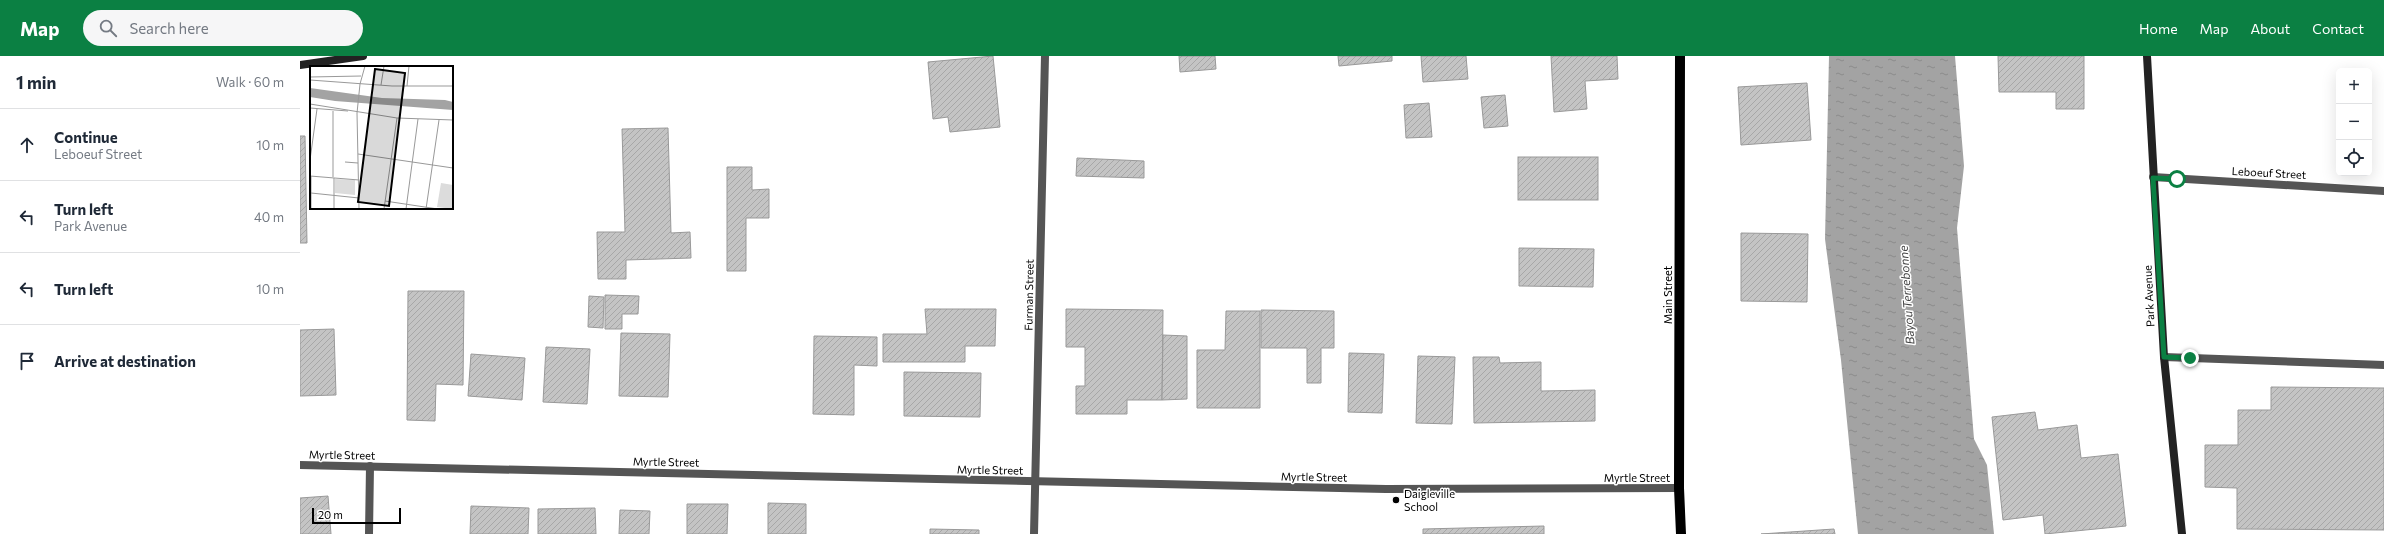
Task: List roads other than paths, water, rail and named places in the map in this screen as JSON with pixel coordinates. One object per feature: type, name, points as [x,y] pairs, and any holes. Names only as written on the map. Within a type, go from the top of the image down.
[{"type":"main road","points":[[300,65],[363,56]]},
{"type":"main road","name":"Main Street","points":[[1680,56],[1679,488],[1681,534]]},
{"type":"main road","name":"Park Avenue","points":[[2147,56],[2164,357],[2182,534]]},
{"type":"street","name":"Furman Street","points":[[1034,534],[1045,56]]},
{"type":"street","name":"Leboeuf Street","points":[[2153,178],[2384,191]]},
{"type":"street","points":[[2164,357],[2384,365]]},
{"type":"street","name":"Myrtle Street","points":[[300,465],[1386,490],[1679,488]]},
{"type":"street","points":[[368,534],[370,466]]},
{"type":"water","name":"Bayou Terrebonne","points":[[1829,56],[1955,56],[1964,166],[1957,228],[1974,439],[1987,465],[1994,534],[1858,534],[1841,360],[1825,239]]},
{"type":"place","name":"Daigleville School","points":[[1396,500]]}]
